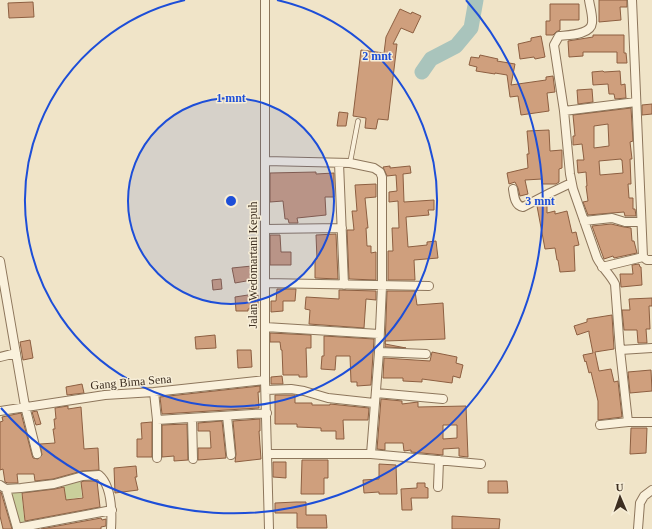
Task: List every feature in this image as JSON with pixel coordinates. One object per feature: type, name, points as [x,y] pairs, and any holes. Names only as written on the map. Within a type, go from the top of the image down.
[{"type":"street","name":"Jalan Wedomartani Kepuh","points":[[265,0],[265,380],[269,529]]},
{"type":"street","points":[[589,0],[592,22],[590,28],[585,32],[559,36],[554,45],[564,111],[568,163],[572,183],[596,258],[611,276],[615,284],[620,350],[628,422]]},
{"type":"street","points":[[632,0],[643,257]]},
{"type":"street","points":[[564,111],[636,102]]},
{"type":"street","points":[[266,161],[350,163],[374,168],[380,172],[382,177],[382,286],[379,352],[371,454]]},
{"type":"street","points":[[339,163],[344,285]]},
{"type":"street","points":[[513,189],[518,206],[523,207],[572,183]]},
{"type":"street","points":[[584,221],[612,218],[625,222],[641,222]]},
{"type":"street","points":[[265,229],[342,228]]},
{"type":"street","points":[[602,267],[643,257],[647,260],[652,260]]},
{"type":"street","points":[[0,261],[25,406],[37,454]]},
{"type":"street","points":[[265,283],[429,286]]},
{"type":"street","points":[[265,327],[380,334]]},
{"type":"street","points":[[620,350],[652,348]]},
{"type":"street","points":[[379,352],[426,354]]},
{"type":"street","points":[[0,357],[16,353]]},
{"type":"street","name":"Gang Bima Sena","points":[[0,411],[25,406],[106,395],[154,392],[265,380]]},
{"type":"street","points":[[266,390],[291,389],[328,398],[374,403]]},
{"type":"street","points":[[154,392],[157,420],[157,458]]},
{"type":"street","points":[[376,393],[443,399]]},
{"type":"street","points":[[157,420],[267,413]]},
{"type":"street","points":[[227,416],[231,455]]},
{"type":"street","points":[[192,418],[193,459]]},
{"type":"street","points":[[600,425],[628,422],[652,422]]},
{"type":"street","points":[[268,454],[371,454],[481,464]]},
{"type":"street","points":[[438,487],[439,460]]},
{"type":"street","points":[[112,510],[18,529],[3,487],[54,484],[73,478],[99,475],[106,485],[112,510],[112,529]]},
{"type":"street","points":[[638,529],[640,503],[644,496],[652,490]]},
{"type":"lane","points":[[350,163],[358,121]]},
{"type":"green space","points":[[80,478],[82,497],[66,500],[63,481]]},
{"type":"green space","points":[[21,489],[25,525],[18,526],[7,491]]},
{"type":"building","points":[[599,0],[627,0],[627,7],[620,7],[621,20],[599,22]]},
{"type":"building","points":[[33,2],[34,17],[9,18],[8,3]]},
{"type":"building","points":[[550,4],[579,4],[579,20],[560,20],[560,30],[553,35],[546,35],[546,21],[550,21]]},
{"type":"building","points":[[400,9],[411,14],[412,12],[421,16],[413,33],[401,28],[393,44],[397,44],[388,120],[378,119],[376,129],[365,128],[366,118],[353,116],[361,50],[384,53],[386,37]]},
{"type":"building","points":[[593,35],[624,35],[624,53],[626,53],[627,63],[617,63],[617,52],[583,52],[583,56],[569,57],[568,41],[593,37]]},
{"type":"building","points":[[541,36],[545,57],[520,59],[518,44],[531,41],[531,38]]},
{"type":"building","points":[[480,55],[498,59],[497,61],[515,64],[511,85],[546,80],[546,77],[553,76],[555,92],[547,93],[549,111],[521,115],[518,96],[510,97],[507,75],[476,71],[477,67],[469,65],[471,57],[479,58]]},
{"type":"building","points":[[620,71],[621,85],[625,84],[626,98],[615,99],[614,94],[609,94],[608,84],[593,85],[592,72]]},
{"type":"building","points":[[592,89],[593,102],[578,104],[577,90]]},
{"type":"building","points":[[652,104],[652,114],[642,115],[642,105]]},
{"type":"building","points":[[631,108],[633,141],[630,142],[632,159],[630,159],[631,184],[628,184],[629,198],[633,198],[633,209],[635,209],[636,216],[625,216],[624,212],[588,215],[583,202],[588,201],[586,172],[578,173],[577,160],[584,160],[582,144],[573,145],[573,136],[575,136],[573,115]],"holes":[[[608,124],[609,146],[594,148],[594,126]],[[621,159],[623,173],[600,175],[599,161]]]},
{"type":"building","points":[[339,112],[348,113],[346,126],[337,126]]},
{"type":"building","points":[[549,130],[550,151],[562,150],[562,168],[559,169],[559,182],[556,184],[542,184],[542,179],[525,180],[528,194],[520,196],[515,182],[509,184],[507,173],[528,168],[527,154],[529,154],[527,131]]},
{"type":"building","points":[[390,166],[390,168],[410,166],[411,173],[403,174],[404,202],[434,200],[434,210],[428,210],[429,215],[406,217],[408,247],[427,245],[427,242],[436,241],[438,258],[414,260],[415,280],[388,280],[388,251],[393,251],[392,228],[399,228],[398,201],[389,202],[389,192],[397,191],[396,175],[387,176],[383,167]]},
{"type":"building","points":[[316,172],[316,174],[334,173],[334,197],[325,197],[326,215],[297,218],[298,223],[289,223],[288,219],[285,219],[283,201],[270,202],[270,173]]},
{"type":"building","points":[[376,184],[376,197],[365,198],[368,228],[366,228],[367,246],[371,246],[371,253],[376,252],[376,280],[349,279],[347,230],[354,230],[352,211],[357,211],[355,185]]},
{"type":"building","points":[[547,202],[547,213],[555,211],[555,214],[567,211],[572,233],[576,232],[579,245],[574,246],[575,271],[560,272],[555,248],[545,249],[537,206]]},
{"type":"building","points":[[611,224],[631,228],[632,241],[634,241],[637,253],[614,258],[613,256],[604,259],[592,226]]},
{"type":"building","points":[[336,234],[338,279],[315,278],[315,260],[317,259],[316,235]]},
{"type":"building","points":[[270,235],[280,235],[281,252],[291,252],[291,265],[270,265]]},
{"type":"building","points":[[639,264],[641,267],[642,285],[621,287],[620,274],[633,274],[632,265]]},
{"type":"building","points":[[252,266],[252,280],[235,283],[232,268]]},
{"type":"building","points":[[221,279],[222,289],[213,290],[212,280]]},
{"type":"building","points":[[277,289],[296,289],[295,301],[283,301],[283,311],[271,312],[271,301],[276,301]]},
{"type":"building","points":[[339,290],[376,291],[376,300],[366,299],[364,328],[309,324],[310,310],[305,309],[306,297],[339,299]]},
{"type":"building","points":[[387,291],[415,291],[417,305],[443,303],[445,339],[385,341]]},
{"type":"building","points":[[258,295],[258,308],[248,309],[248,311],[236,311],[235,297]]},
{"type":"building","points":[[652,298],[652,306],[649,306],[650,329],[646,329],[647,343],[638,343],[637,330],[624,330],[622,310],[630,310],[629,299]]},
{"type":"building","points":[[612,315],[614,349],[595,352],[599,371],[611,369],[614,382],[618,381],[622,417],[598,420],[598,401],[591,372],[589,373],[583,355],[593,353],[589,331],[577,335],[574,326],[587,322],[587,319]]},
{"type":"building","points":[[270,333],[311,335],[311,348],[306,348],[307,377],[299,377],[299,375],[283,375],[282,350],[280,342],[270,342]]},
{"type":"building","points":[[215,335],[216,348],[196,349],[195,337]]},
{"type":"building","points":[[324,336],[374,339],[371,385],[357,386],[357,382],[351,382],[350,356],[336,356],[335,370],[321,369],[322,356],[324,356]]},
{"type":"building","points":[[30,340],[33,358],[23,360],[20,342]]},
{"type":"building","points":[[385,344],[406,348],[385,347]]},
{"type":"building","points":[[237,350],[251,350],[252,367],[238,368]]},
{"type":"building","points":[[432,352],[457,357],[456,363],[463,365],[460,378],[453,376],[452,383],[422,379],[422,382],[403,381],[403,378],[383,378],[384,358],[430,361]]},
{"type":"building","points":[[651,370],[652,391],[630,393],[628,372]]},
{"type":"building","points":[[282,376],[283,384],[271,384],[271,377]]},
{"type":"building","points":[[82,384],[84,393],[67,395],[66,387]]},
{"type":"building","points":[[260,386],[260,392],[258,392],[259,408],[162,414],[160,397]]},
{"type":"building","points":[[275,395],[295,395],[295,403],[312,403],[312,405],[330,404],[369,408],[368,420],[343,420],[344,439],[336,439],[336,431],[321,431],[321,428],[297,427],[297,424],[275,424]]},
{"type":"building","points":[[381,399],[402,401],[402,404],[418,402],[418,407],[466,406],[468,457],[459,456],[459,448],[443,449],[443,455],[411,452],[411,450],[404,451],[403,443],[385,443],[385,450],[377,449]],"holes":[[[443,425],[457,425],[457,438],[443,439]]]},
{"type":"building","points":[[68,406],[68,409],[81,407],[84,449],[98,448],[99,470],[82,471],[53,479],[35,481],[34,474],[17,474],[18,483],[5,482],[3,469],[0,470],[0,422],[3,421],[2,417],[21,413],[33,458],[38,459],[42,455],[40,444],[55,443],[53,429],[55,429],[54,419],[56,419],[55,408]]},
{"type":"building","points":[[37,411],[41,424],[36,425],[32,412]]},
{"type":"building","points":[[260,419],[259,431],[261,459],[235,462],[236,454],[233,421]]},
{"type":"building","points":[[222,421],[226,458],[198,460],[198,448],[211,448],[210,431],[198,431],[198,423]]},
{"type":"building","points":[[152,422],[152,457],[137,457],[137,439],[142,439],[141,423]]},
{"type":"building","points":[[187,424],[188,460],[174,461],[174,456],[162,457],[162,425]]},
{"type":"building","points":[[631,428],[647,428],[646,453],[630,454]]},
{"type":"building","points":[[302,460],[328,460],[328,478],[324,478],[324,494],[301,494]]},
{"type":"building","points":[[273,462],[286,462],[286,478],[273,477]]},
{"type":"building","points":[[379,464],[396,465],[397,494],[379,494],[379,492],[364,493],[363,480],[379,479]]},
{"type":"building","points":[[136,466],[137,477],[135,477],[138,490],[115,493],[114,468]]},
{"type":"building","points":[[97,481],[100,507],[25,521],[22,493],[64,487],[66,500],[83,498],[81,482]]},
{"type":"building","points":[[488,481],[507,481],[508,493],[488,493]]},
{"type":"building","points":[[417,483],[425,483],[425,487],[428,488],[428,498],[411,498],[412,510],[402,510],[401,489],[417,488]]},
{"type":"building","points":[[0,492],[12,529],[3,529],[0,516]]},
{"type":"building","points":[[306,502],[306,515],[326,515],[327,528],[297,528],[297,513],[275,513],[275,503]]},
{"type":"building","points":[[452,516],[500,519],[499,529],[452,529]]},
{"type":"building","points":[[101,518],[102,520],[106,519],[106,526],[101,527],[101,529],[41,529]]},
{"type":"waterway","points":[[422,72],[431,59],[456,46],[471,28],[476,0]]}]
